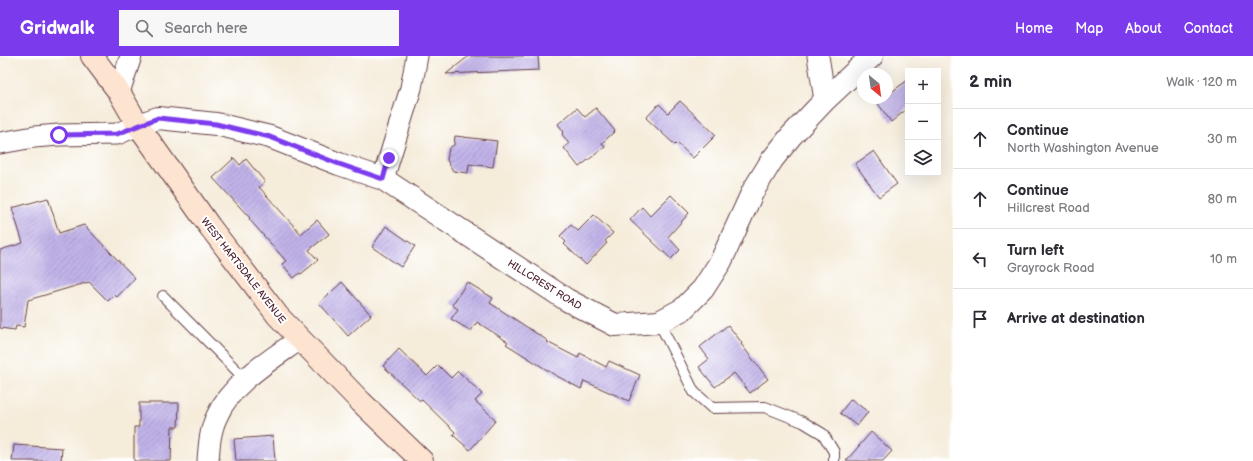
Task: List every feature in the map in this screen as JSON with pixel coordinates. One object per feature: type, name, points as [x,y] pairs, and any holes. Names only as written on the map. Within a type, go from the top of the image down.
[{"type":"main road","name":"WEST HARTSDALE AVENUE","points":[[92,56],[119,92],[138,125],[210,227],[278,316],[422,461]]},
{"type":"street","points":[[119,92],[131,56]]},
{"type":"street","points":[[383,179],[411,88],[417,56]]},
{"type":"street","points":[[818,56],[825,100]]},
{"type":"street","name":"HILLCREST ROAD","points":[[138,125],[158,118],[216,124],[270,137],[339,164],[383,179],[567,300],[615,325],[659,322],[683,309],[703,289],[721,261],[753,191],[772,160],[791,136],[825,100],[872,56]]},
{"type":"street","points":[[0,143],[34,137],[59,135],[117,134],[138,125]]},
{"type":"street","points":[[208,461],[210,440],[217,415],[230,396],[252,373],[300,339]]},
{"type":"lane","points":[[163,296],[246,380]]},
{"type":"lane","points":[[659,322],[694,392],[712,408],[765,407],[803,422],[823,434],[834,452],[834,461]]},
{"type":"building","points":[[469,56],[538,56],[539,70],[446,74]]},
{"type":"building","points":[[905,82],[905,110],[891,122],[878,104],[893,104],[893,91]]},
{"type":"building","points":[[680,101],[716,135],[693,158],[677,143],[675,145],[646,118],[659,104],[668,113]]},
{"type":"building","points":[[577,108],[585,117],[596,108],[615,131],[602,143],[605,147],[579,167],[564,148],[569,144],[562,134],[564,132],[558,124]]},
{"type":"building","points":[[455,136],[497,141],[493,167],[469,164],[468,173],[453,171],[447,160],[449,148],[454,145]]},
{"type":"building","points":[[874,151],[897,184],[879,197],[855,164]]},
{"type":"building","points":[[234,158],[240,165],[246,159],[265,182],[259,187],[301,234],[317,220],[329,234],[309,250],[318,260],[294,278],[282,264],[286,261],[249,219],[250,218],[213,178]]},
{"type":"building","points":[[671,195],[689,213],[668,237],[680,250],[671,259],[630,220],[642,207],[650,216]]},
{"type":"building","points":[[48,198],[59,233],[84,225],[135,278],[117,297],[114,295],[108,301],[89,282],[28,300],[24,327],[16,326],[15,330],[0,328],[0,250],[23,243],[12,208]]},
{"type":"building","points":[[594,215],[613,233],[605,241],[607,243],[586,265],[564,244],[566,242],[560,236],[571,225],[578,231]]},
{"type":"building","points":[[386,226],[415,246],[401,267],[372,247]]},
{"type":"building","points":[[342,282],[371,315],[348,336],[319,303]]},
{"type":"building","points":[[467,282],[493,298],[490,303],[548,341],[547,342],[578,358],[580,353],[606,367],[609,361],[640,375],[629,401],[584,381],[581,389],[555,375],[506,344],[508,342],[477,322],[471,331],[451,319],[458,309],[452,305]]},
{"type":"building","points":[[728,325],[768,379],[750,393],[734,373],[715,387],[699,367],[709,359],[700,347]]},
{"type":"building","points":[[399,349],[427,376],[438,365],[451,378],[458,371],[482,394],[475,401],[496,420],[470,450],[453,435],[455,432],[421,399],[420,401],[383,366]]},
{"type":"building","points":[[851,399],[868,412],[857,426],[840,413]]},
{"type":"building","points":[[139,403],[179,403],[178,427],[172,427],[171,461],[134,461],[134,427],[139,427]]},
{"type":"building","points":[[871,432],[892,451],[883,461],[846,461]]},
{"type":"building","points":[[273,436],[275,461],[236,461],[234,439]]},
{"type":"building","points":[[14,445],[62,448],[61,461],[12,461]]},
{"type":"route","points":[[59,135],[117,134],[158,118],[216,124],[270,137],[339,164],[383,179],[389,158]]}]
